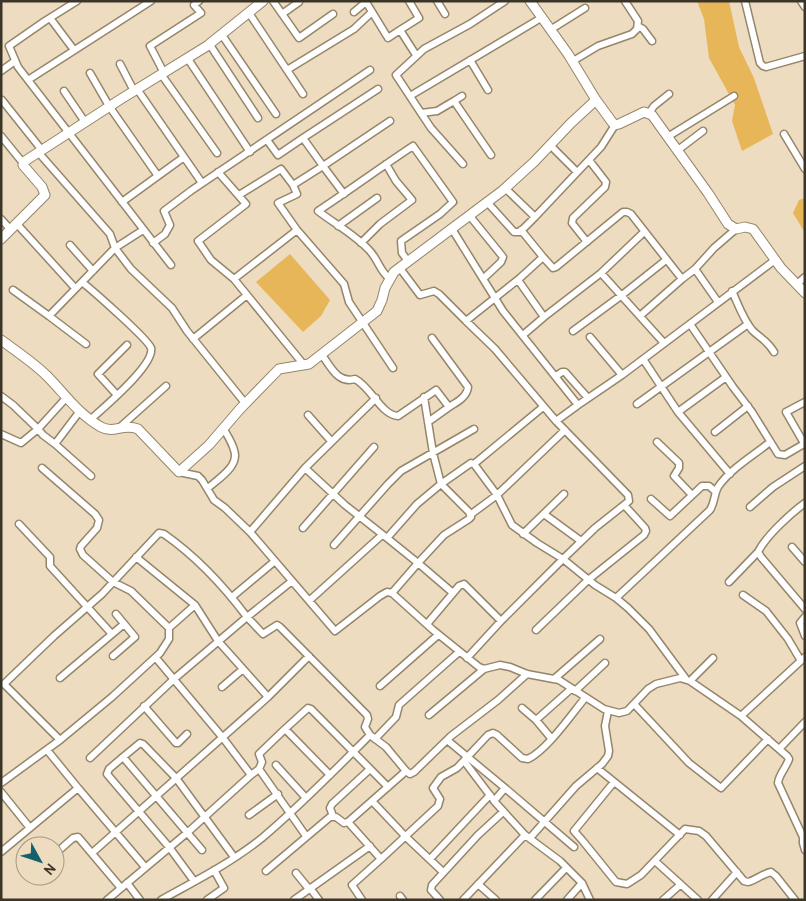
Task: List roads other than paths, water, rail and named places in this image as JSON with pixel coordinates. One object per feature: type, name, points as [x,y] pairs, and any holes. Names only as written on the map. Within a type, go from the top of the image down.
[{"type":"street","points":[[77,1],[11,44],[10,49],[18,67],[171,265]]},
{"type":"street","points":[[28,80],[150,1]]},
{"type":"street","points":[[199,1],[194,5],[201,13],[150,46],[163,74],[216,153]]},
{"type":"street","points":[[273,1],[299,38],[333,14]]},
{"type":"street","points":[[354,12],[367,2],[388,38],[419,18],[409,1]]},
{"type":"street","points":[[437,1],[445,14]]},
{"type":"street","points":[[463,164],[427,123],[396,75],[416,55],[506,1]]},
{"type":"street","points":[[530,1],[573,62],[596,100],[615,124]]},
{"type":"street","points":[[625,1],[637,19],[638,26],[652,41]]},
{"type":"street","points":[[745,1],[762,66],[766,67],[805,56]]},
{"type":"street","points":[[801,1],[805,7]]},
{"type":"street","points":[[23,163],[109,106],[210,45],[262,2]]},
{"type":"street","points":[[282,14],[299,2]]},
{"type":"street","points":[[550,30],[585,8]]},
{"type":"street","points":[[287,70],[354,29],[372,12]]},
{"type":"street","points":[[249,13],[303,94]]},
{"type":"street","points":[[50,18],[74,50]]},
{"type":"street","points":[[410,96],[541,18]]},
{"type":"street","points":[[573,62],[598,46],[632,34],[638,26]]},
{"type":"street","points":[[400,30],[416,55]]},
{"type":"street","points":[[222,35],[276,114]]},
{"type":"street","points":[[210,45],[258,118]]},
{"type":"street","points":[[188,59],[250,152]]},
{"type":"street","points":[[470,60],[488,90]]},
{"type":"street","points":[[1,71],[15,61]]},
{"type":"street","points":[[120,64],[135,90],[202,183]]},
{"type":"street","points":[[153,243],[165,234],[170,225],[164,212],[202,183],[370,70]]},
{"type":"street","points":[[90,72],[109,106],[158,176]]},
{"type":"street","points":[[267,140],[278,155],[378,89]]},
{"type":"street","points":[[64,91],[85,122]]},
{"type":"street","points":[[649,113],[660,100],[670,94]]},
{"type":"street","points":[[421,113],[437,111],[462,96]]},
{"type":"street","points":[[669,136],[734,96]]},
{"type":"street","points":[[2,100],[40,151],[110,234],[116,248],[131,269],[172,308],[193,339],[245,403]]},
{"type":"street","points":[[179,472],[209,445],[245,403],[279,369],[292,365],[309,364],[377,311],[385,288],[399,267],[505,188],[534,162],[570,123],[596,100]]},
{"type":"street","points":[[454,101],[491,155]]},
{"type":"street","points":[[487,202],[517,233],[535,217],[601,147],[615,124],[644,112],[649,113],[656,119],[728,224],[736,229]]},
{"type":"street","points":[[293,185],[390,121]]},
{"type":"street","points":[[678,150],[703,132]]},
{"type":"street","points":[[784,134],[805,169]]},
{"type":"street","points":[[1,136],[42,187],[45,195],[1,239]]},
{"type":"street","points":[[302,138],[344,194]]},
{"type":"street","points":[[550,145],[577,172]]},
{"type":"street","points":[[390,279],[384,274],[373,255],[361,243],[318,212],[413,146],[453,202],[440,214],[401,242],[402,253],[408,261]]},
{"type":"street","points":[[122,202],[184,157]]},
{"type":"street","points":[[587,242],[574,228],[573,218],[605,187],[606,182],[589,160]]},
{"type":"street","points":[[361,243],[380,224],[412,200],[396,181],[386,164]]},
{"type":"street","points":[[239,195],[281,169],[297,194],[278,203],[297,230],[344,284],[347,298],[393,368]]},
{"type":"street","points":[[218,172],[246,204],[198,241],[210,260],[234,279],[304,365]]},
{"type":"street","points":[[505,188],[535,217]]},
{"type":"street","points":[[338,226],[377,198]]},
{"type":"street","points":[[521,230],[552,268],[556,267],[623,212],[627,212],[631,214],[682,279]]},
{"type":"street","points":[[469,215],[503,257],[502,262],[484,278]]},
{"type":"street","points":[[1,219],[13,226],[75,288]]},
{"type":"street","points":[[640,315],[695,269],[714,248],[736,229],[745,227],[753,229],[775,260],[805,293]]},
{"type":"street","points":[[452,229],[495,298],[578,405]]},
{"type":"street","points":[[49,316],[116,248],[143,230]]},
{"type":"street","points":[[234,279],[297,230]]},
{"type":"street","points":[[522,335],[601,273],[644,232]]},
{"type":"street","points":[[70,245],[93,271]]},
{"type":"street","points":[[466,321],[543,258]]},
{"type":"street","points":[[573,332],[666,260]]},
{"type":"street","points":[[556,421],[622,375],[775,260]]},
{"type":"street","points":[[399,267],[420,295],[434,291],[439,294],[494,349],[564,430],[628,495],[629,501],[625,506],[581,540],[562,558],[500,621],[468,658]]},
{"type":"street","points":[[695,269],[718,302]]},
{"type":"street","points":[[601,273],[664,343]]},
{"type":"street","points":[[797,284],[805,277]]},
{"type":"street","points":[[518,280],[544,316]]},
{"type":"street","points":[[82,282],[134,329],[149,344],[151,349],[151,355],[143,370],[90,420]]},
{"type":"street","points":[[13,290],[86,344]]},
{"type":"street","points":[[732,291],[748,324],[754,332],[766,340],[774,352]]},
{"type":"street","points":[[193,339],[247,294]]},
{"type":"street","points":[[690,324],[781,456],[785,456],[804,445],[786,412],[805,402]]},
{"type":"street","points":[[637,404],[748,324]]},
{"type":"street","points":[[590,337],[622,375]]},
{"type":"street","points":[[428,422],[468,392],[468,386],[432,338]]},
{"type":"street","points":[[1,340],[46,375],[66,398],[90,420],[103,428],[112,429],[129,426],[138,429],[179,472],[198,476],[208,488],[208,492],[214,500],[250,532],[336,631],[380,596],[387,592],[392,593],[438,635],[484,669]]},
{"type":"street","points":[[117,395],[98,374],[127,345]]},
{"type":"street","points":[[322,355],[335,374],[341,379],[348,381],[355,379],[362,382],[389,414],[398,416],[436,390],[449,407]]},
{"type":"street","points":[[643,359],[678,412],[730,474]]},
{"type":"street","points":[[556,376],[565,372],[588,398]]},
{"type":"street","points":[[678,412],[726,376]]},
{"type":"street","points":[[119,428],[166,386]]},
{"type":"street","points":[[1,396],[13,405],[43,436],[55,444],[91,476]]},
{"type":"street","points":[[424,397],[433,453],[441,484],[470,515]]},
{"type":"street","points":[[2,437],[20,443],[38,430],[66,398]]},
{"type":"street","points":[[250,532],[305,468],[376,398]]},
{"type":"street","points":[[715,432],[748,406]]},
{"type":"street","points":[[310,600],[385,537],[417,504],[441,484],[467,464],[474,464],[543,407]]},
{"type":"street","points":[[55,444],[80,411]]},
{"type":"street","points":[[308,415],[331,441]]},
{"type":"street","points":[[208,488],[228,470],[236,456],[223,428]]},
{"type":"street","points":[[334,545],[401,471],[474,429]]},
{"type":"street","points":[[392,593],[437,542],[469,519],[470,515],[497,495],[564,430]]},
{"type":"street","points":[[657,442],[679,463],[679,468],[674,476],[692,495]]},
{"type":"street","points":[[616,598],[710,510],[714,504],[718,487],[730,474],[770,442]]},
{"type":"street","points":[[303,528],[374,447]]},
{"type":"street","points":[[474,464],[497,495],[512,524],[523,534],[562,558],[588,580],[628,608],[649,629],[688,680],[740,716],[780,748],[789,759],[780,774],[778,783],[803,832],[805,850]]},
{"type":"street","points":[[750,507],[773,487],[805,466]]},
{"type":"street","points":[[1,783],[60,740],[112,697],[156,658],[169,639],[169,628],[131,591],[113,582],[83,555],[80,549],[97,528],[99,520],[95,514],[42,468]]},
{"type":"street","points":[[305,468],[359,516],[453,593]]},
{"type":"street","points":[[651,499],[670,516],[698,488],[705,485],[716,492]]},
{"type":"street","points":[[523,534],[564,494]]},
{"type":"street","points":[[728,582],[758,552],[775,531],[805,503]]},
{"type":"street","points":[[536,630],[588,580],[644,535],[645,528],[625,506]]},
{"type":"street","points":[[544,514],[581,540]]},
{"type":"street","points":[[19,524],[50,557],[50,566],[112,634]]},
{"type":"street","points":[[60,740],[4,684],[113,582],[159,534],[164,534],[198,561],[263,634],[277,625],[280,627],[367,715],[368,719],[365,727],[372,737],[410,774],[447,740],[498,700],[527,674]]},
{"type":"street","points":[[792,547],[805,562]]},
{"type":"street","points":[[758,552],[805,609]]},
{"type":"street","points":[[136,556],[195,606],[218,641],[268,697]]},
{"type":"street","points":[[232,597],[275,561]]},
{"type":"street","points":[[90,758],[174,679],[292,581]]},
{"type":"street","points":[[427,624],[459,586],[464,584],[500,621]]},
{"type":"street","points":[[740,716],[803,659],[766,610],[744,595]]},
{"type":"street","points":[[169,628],[195,606]]},
{"type":"street","points":[[113,656],[135,638],[116,614]]},
{"type":"street","points":[[805,617],[800,623],[805,636]]},
{"type":"street","points":[[60,678],[124,624]]},
{"type":"street","points":[[380,686],[438,635]]},
{"type":"street","points":[[554,679],[600,639]]},
{"type":"street","points":[[161,900],[214,870],[261,838],[354,752],[396,717],[399,705],[459,652]]},
{"type":"street","points":[[92,853],[223,738],[310,656]]},
{"type":"street","points":[[156,658],[223,738],[251,775]]},
{"type":"street","points":[[688,680],[713,658]]},
{"type":"street","points":[[536,720],[605,663]]},
{"type":"street","points":[[429,715],[484,669],[500,665],[527,674],[554,679],[608,711],[619,713],[634,705],[648,689],[656,684],[680,678],[688,680]]},
{"type":"street","points":[[222,687],[243,669]]},
{"type":"street","points":[[362,900],[352,885],[406,837],[440,803],[440,799],[434,792],[434,784],[457,768],[488,735],[493,733],[497,735],[522,758],[528,760],[551,738],[585,698]]},
{"type":"street","points":[[634,705],[689,763],[721,788],[768,738]]},
{"type":"street","points":[[144,706],[176,743],[187,734]]},
{"type":"street","points":[[107,900],[259,769],[262,762],[259,754],[308,708],[388,787]]},
{"type":"street","points":[[522,708],[536,720],[551,738]]},
{"type":"street","points":[[463,900],[544,822],[576,786],[608,756],[605,726],[608,711]]},
{"type":"street","points":[[780,748],[805,722]]},
{"type":"street","points":[[285,728],[330,775]]},
{"type":"street","points":[[447,740],[466,759],[505,788],[574,847]]},
{"type":"street","points":[[194,881],[169,847],[107,774],[123,757],[141,743],[176,778],[234,857]]},
{"type":"street","points":[[47,750],[145,867]]},
{"type":"street","points":[[123,757],[202,850]]},
{"type":"street","points":[[466,759],[503,812],[528,836],[552,854],[582,883],[590,900]]},
{"type":"street","points":[[276,764],[306,798]]},
{"type":"street","points":[[597,768],[680,835]]},
{"type":"street","points":[[259,769],[291,812],[306,836]]},
{"type":"street","points":[[370,769],[330,808],[333,816],[344,823],[348,822],[406,771]]},
{"type":"street","points":[[614,782],[574,831],[616,882],[627,884],[641,875],[685,829],[699,831],[706,836],[748,882],[771,872],[795,900]]},
{"type":"street","points":[[1,852],[78,788]]},
{"type":"street","points":[[430,859],[492,798],[505,788]]},
{"type":"street","points":[[1,792],[30,828]]},
{"type":"street","points":[[249,815],[278,794]]},
{"type":"street","points":[[372,801],[443,872]]},
{"type":"street","points":[[440,900],[430,888],[443,872],[503,812]]},
{"type":"street","points":[[266,872],[306,836],[333,816]]},
{"type":"street","points":[[348,822],[381,858]]},
{"type":"street","points":[[65,846],[75,837],[80,839],[121,888]]},
{"type":"street","points":[[294,900],[370,846]]},
{"type":"street","points":[[655,861],[698,900]]},
{"type":"street","points":[[535,900],[566,868]]},
{"type":"street","points":[[207,900],[224,888],[214,870]]},
{"type":"street","points":[[712,900],[737,872]]},
{"type":"street","points":[[296,873],[319,900]]},
{"type":"street","points":[[127,882],[140,900]]},
{"type":"street","points":[[567,900],[582,883]]},
{"type":"street","points":[[478,884],[496,900]]},
{"type":"street","points":[[663,900],[680,885]]}]
